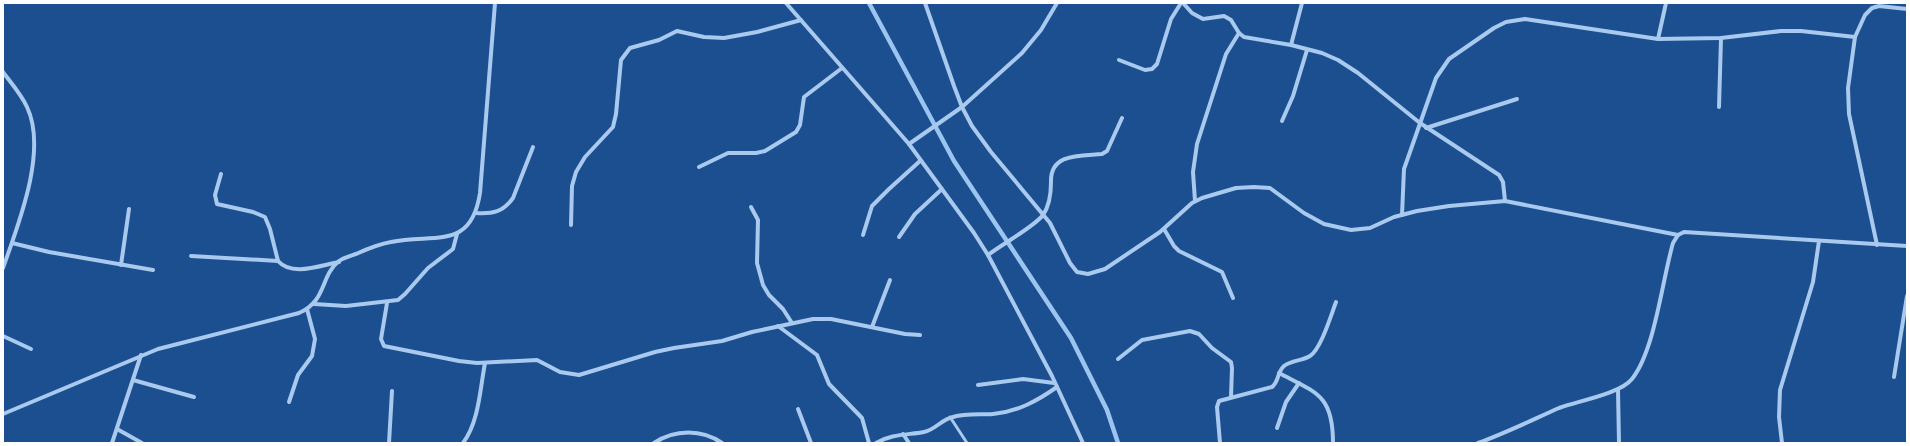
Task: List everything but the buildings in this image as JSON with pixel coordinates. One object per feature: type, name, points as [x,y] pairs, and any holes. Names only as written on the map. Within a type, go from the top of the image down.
[{"type":"street","points":[[3,414],[141,355],[182,342],[307,310],[314,304],[332,269],[339,262],[354,254],[391,242],[457,234],[470,225],[476,213],[480,193],[495,3]]},
{"type":"street","points":[[786,3],[909,144],[988,255],[1056,385],[1083,443]]},
{"type":"street","points":[[925,3],[962,107],[972,126],[1056,233],[1074,269],[1082,274],[1105,269],[1164,229],[1195,201],[1236,188],[1262,187],[1270,188],[1304,213],[1324,224],[1344,229],[1360,230],[1370,228],[1402,215],[1449,206],[1505,201],[1678,235],[1689,231],[1907,246]]},
{"type":"street","points":[[909,144],[952,112],[962,107],[1032,42],[1041,30],[1056,3]]},
{"type":"street","points":[[1119,60],[1145,70],[1152,69],[1157,64],[1171,19],[1182,3],[1192,13],[1203,19],[1218,15],[1227,17],[1231,20],[1239,33],[1246,38],[1291,45],[1327,56],[1349,66],[1420,124],[1499,175],[1503,182],[1505,201]]},
{"type":"street","points":[[1291,45],[1302,3]]},
{"type":"street","points":[[1658,39],[1666,3]]},
{"type":"street","points":[[1876,245],[1849,114],[1848,88],[1855,37],[1865,15],[1872,8],[1879,6],[1907,10]]},
{"type":"street","points":[[1402,215],[1404,170],[1436,78],[1449,59],[1494,28],[1506,22],[1525,19],[1658,39],[1721,38],[1781,32],[1801,32],[1855,37]]},
{"type":"street","points":[[571,225],[572,186],[576,172],[585,157],[614,127],[621,60],[630,48],[659,40],[677,31],[704,37],[724,38],[757,32],[801,20]]},
{"type":"street","points":[[1195,201],[1192,172],[1197,144],[1226,54],[1239,33]]},
{"type":"street","points":[[1719,107],[1721,38]]},
{"type":"street","points":[[1282,120],[1294,92],[1307,50]]},
{"type":"street","points":[[699,167],[728,153],[760,153],[796,132],[800,125],[804,97],[842,68]]},
{"type":"street","points":[[3,72],[28,108],[33,139],[33,161],[29,190],[3,268]]},
{"type":"street","points":[[1426,128],[1517,99]]},
{"type":"street","points":[[988,255],[1042,216],[1050,201],[1051,174],[1055,165],[1067,158],[1102,154],[1107,151],[1122,118]]},
{"type":"street","points":[[476,213],[497,212],[508,205],[514,198],[533,147]]},
{"type":"street","points":[[862,235],[872,206],[920,161]]},
{"type":"street","points":[[221,174],[215,195],[217,204],[253,212],[265,218],[270,229],[278,261],[281,265],[293,269],[339,262]]},
{"type":"street","points":[[898,237],[915,214],[942,189]]},
{"type":"street","points":[[751,207],[758,220],[757,263],[763,285],[769,295],[783,309],[792,323]]},
{"type":"street","points":[[121,265],[130,209]]},
{"type":"street","points":[[1164,229],[1174,246],[1180,252],[1222,272],[1233,298]]},
{"type":"street","points":[[314,304],[346,306],[387,303],[398,300],[428,268],[452,250],[457,234]]},
{"type":"street","points":[[1478,443],[1560,408],[1618,390],[1631,380],[1644,356],[1651,335],[1672,247],[1678,235]]},
{"type":"street","points":[[1782,443],[1779,417],[1780,390],[1813,282],[1819,241]]},
{"type":"street","points":[[12,243],[49,252],[153,270]]},
{"type":"street","points":[[191,256],[278,261]]},
{"type":"street","points":[[872,327],[890,280]]},
{"type":"street","points":[[1894,377],[1907,296]]},
{"type":"street","points":[[1220,443],[1219,400],[1272,387],[1277,382],[1279,373],[1283,367],[1291,362],[1307,358],[1315,352],[1336,302]]},
{"type":"street","points":[[387,303],[381,339],[384,346],[459,361],[484,363],[537,360],[560,372],[579,375],[655,352],[722,341],[778,326],[813,319],[831,319],[905,334],[920,335]]},
{"type":"street","points":[[289,402],[298,375],[312,356],[315,339],[307,310]]},
{"type":"street","points":[[778,326],[817,355],[829,384],[862,418],[869,443]]},
{"type":"street","points":[[1118,359],[1142,340],[1186,332],[1194,332],[1231,362],[1231,397]]},
{"type":"street","points":[[3,336],[31,349]]},
{"type":"street","points":[[112,443],[141,355]]},
{"type":"street","points":[[462,443],[470,432],[474,420],[484,363]]},
{"type":"street","points":[[1279,373],[1322,397],[1327,404],[1333,423],[1333,443]]},
{"type":"street","points":[[978,385],[1023,379],[1056,385]]},
{"type":"street","points":[[133,380],[194,397]]},
{"type":"street","points":[[1277,428],[1286,402],[1298,383]]},
{"type":"street","points":[[876,443],[903,434],[928,431],[950,417],[1008,412],[1026,405],[1056,385]]},
{"type":"street","points":[[390,443],[392,390]]},
{"type":"street","points":[[1618,390],[1619,443]]},
{"type":"street","points":[[798,409],[811,443]]},
{"type":"street","points":[[117,429],[142,443]]},
{"type":"street","points":[[654,443],[667,437],[686,432],[699,432],[722,443]]},
{"type":"street","points":[[903,434],[909,443]]},
{"type":"lane","points":[[950,417],[967,443]]},
{"type":"waterway","points":[[869,3],[954,161],[1071,338],[1107,410],[1118,443]]}]
